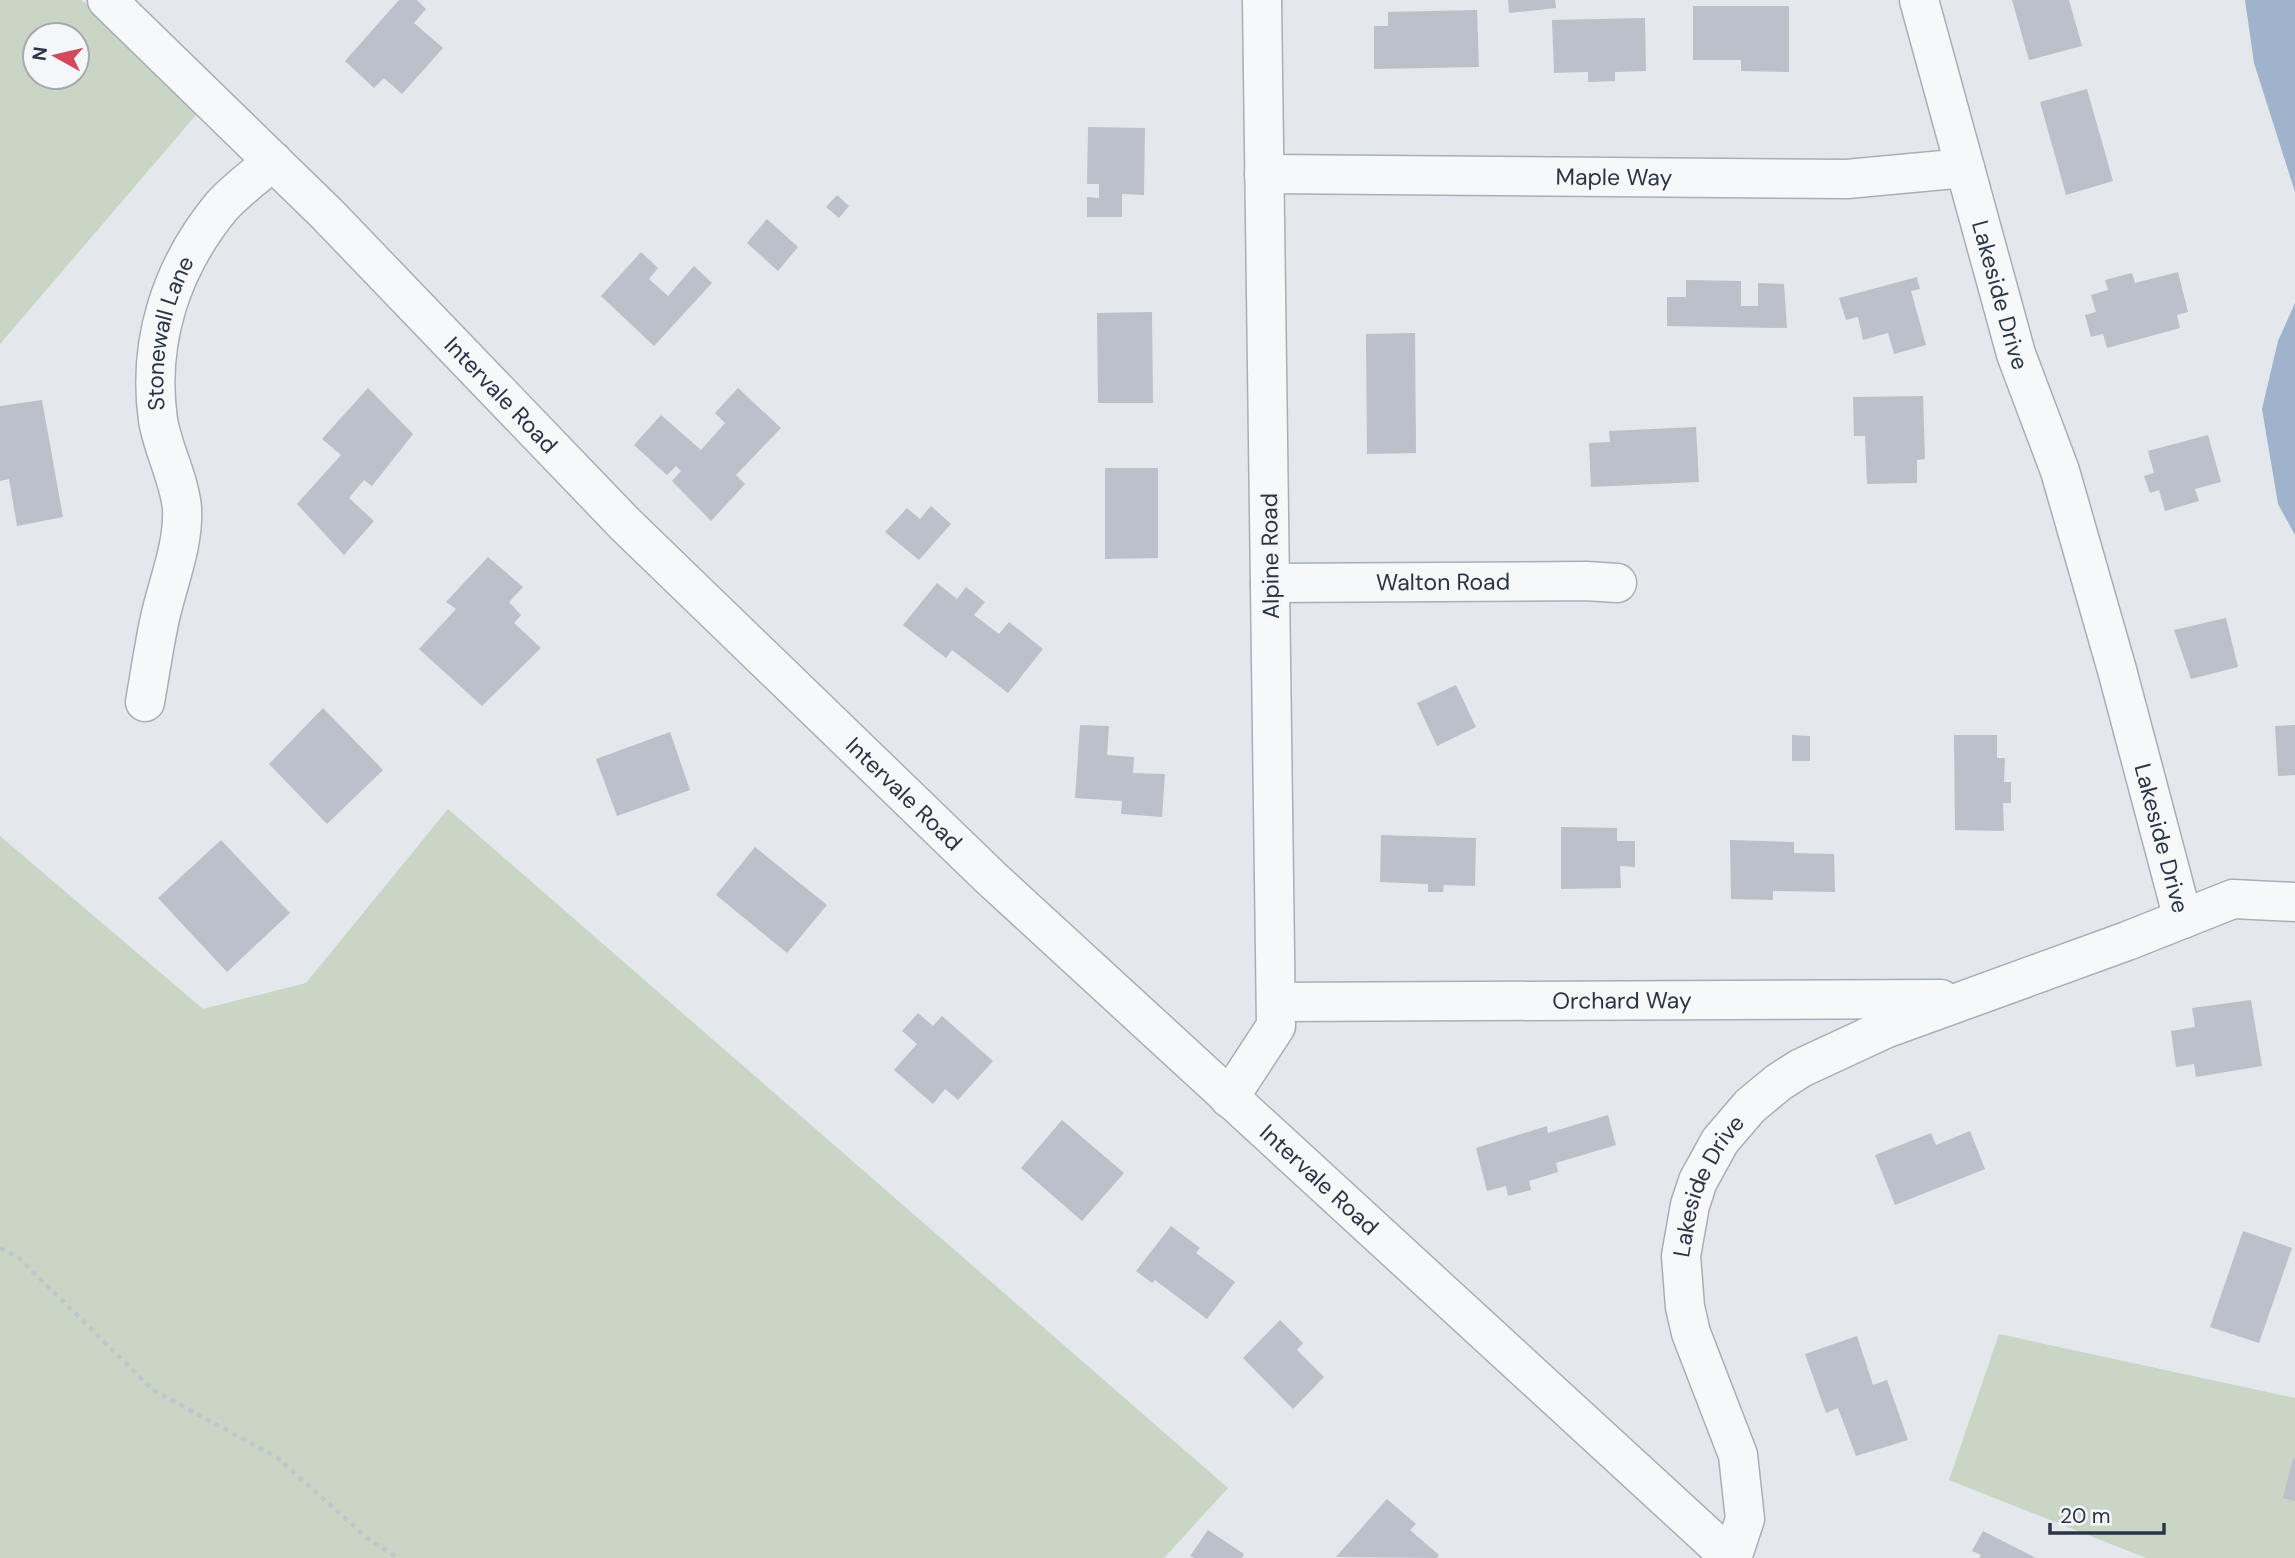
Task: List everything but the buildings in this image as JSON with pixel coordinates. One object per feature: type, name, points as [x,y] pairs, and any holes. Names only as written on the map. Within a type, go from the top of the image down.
[{"type":"street","name":"Intervale Road","points":[[107,0],[327,214],[625,524],[991,878],[1731,1558]]},
{"type":"street","name":"Alpine Road","points":[[1229,1098],[1276,1027],[1262,0]]},
{"type":"street","name":"Lakeside Drive","points":[[1731,1558],[1745,1519],[1738,1455],[1691,1333],[1685,1307],[1681,1256],[1690,1205],[1698,1181],[1720,1141],[1750,1106],[1801,1068],[1885,1029],[2183,919],[2117,670],[2060,471],[2016,354],[1920,0]]},
{"type":"street","name":"Stonewall Lane","points":[[145,702],[160,619],[180,536],[182,508],[159,422],[155,371],[162,320],[169,295],[191,248],[222,207],[273,161]]},
{"type":"street","name":"Maple Way","points":[[1264,174],[1847,179],[1965,168]]},
{"type":"street","name":"Walton Road","points":[[1270,583],[1617,583]]},
{"type":"street","points":[[2183,919],[2233,899],[2295,902]]},
{"type":"street","name":"Orchard Way","points":[[1276,1002],[1968,999]]},
{"type":"path","points":[[0,1248],[19,1258],[153,1390],[278,1458],[367,1538],[398,1558]]},
{"type":"green space","points":[[0,0],[81,0],[214,94],[0,344]]},
{"type":"green space","points":[[448,809],[1228,1488],[1164,1558],[0,1558],[0,836],[203,1009],[306,983]]},
{"type":"green space","points":[[1999,1334],[2295,1398],[2295,1558],[2146,1558],[1949,1480]]},
{"type":"water","points":[[2245,0],[2295,0],[2295,192],[2254,63]]},
{"type":"water","points":[[2295,303],[2295,535],[2278,504],[2262,409],[2278,341]]}]
